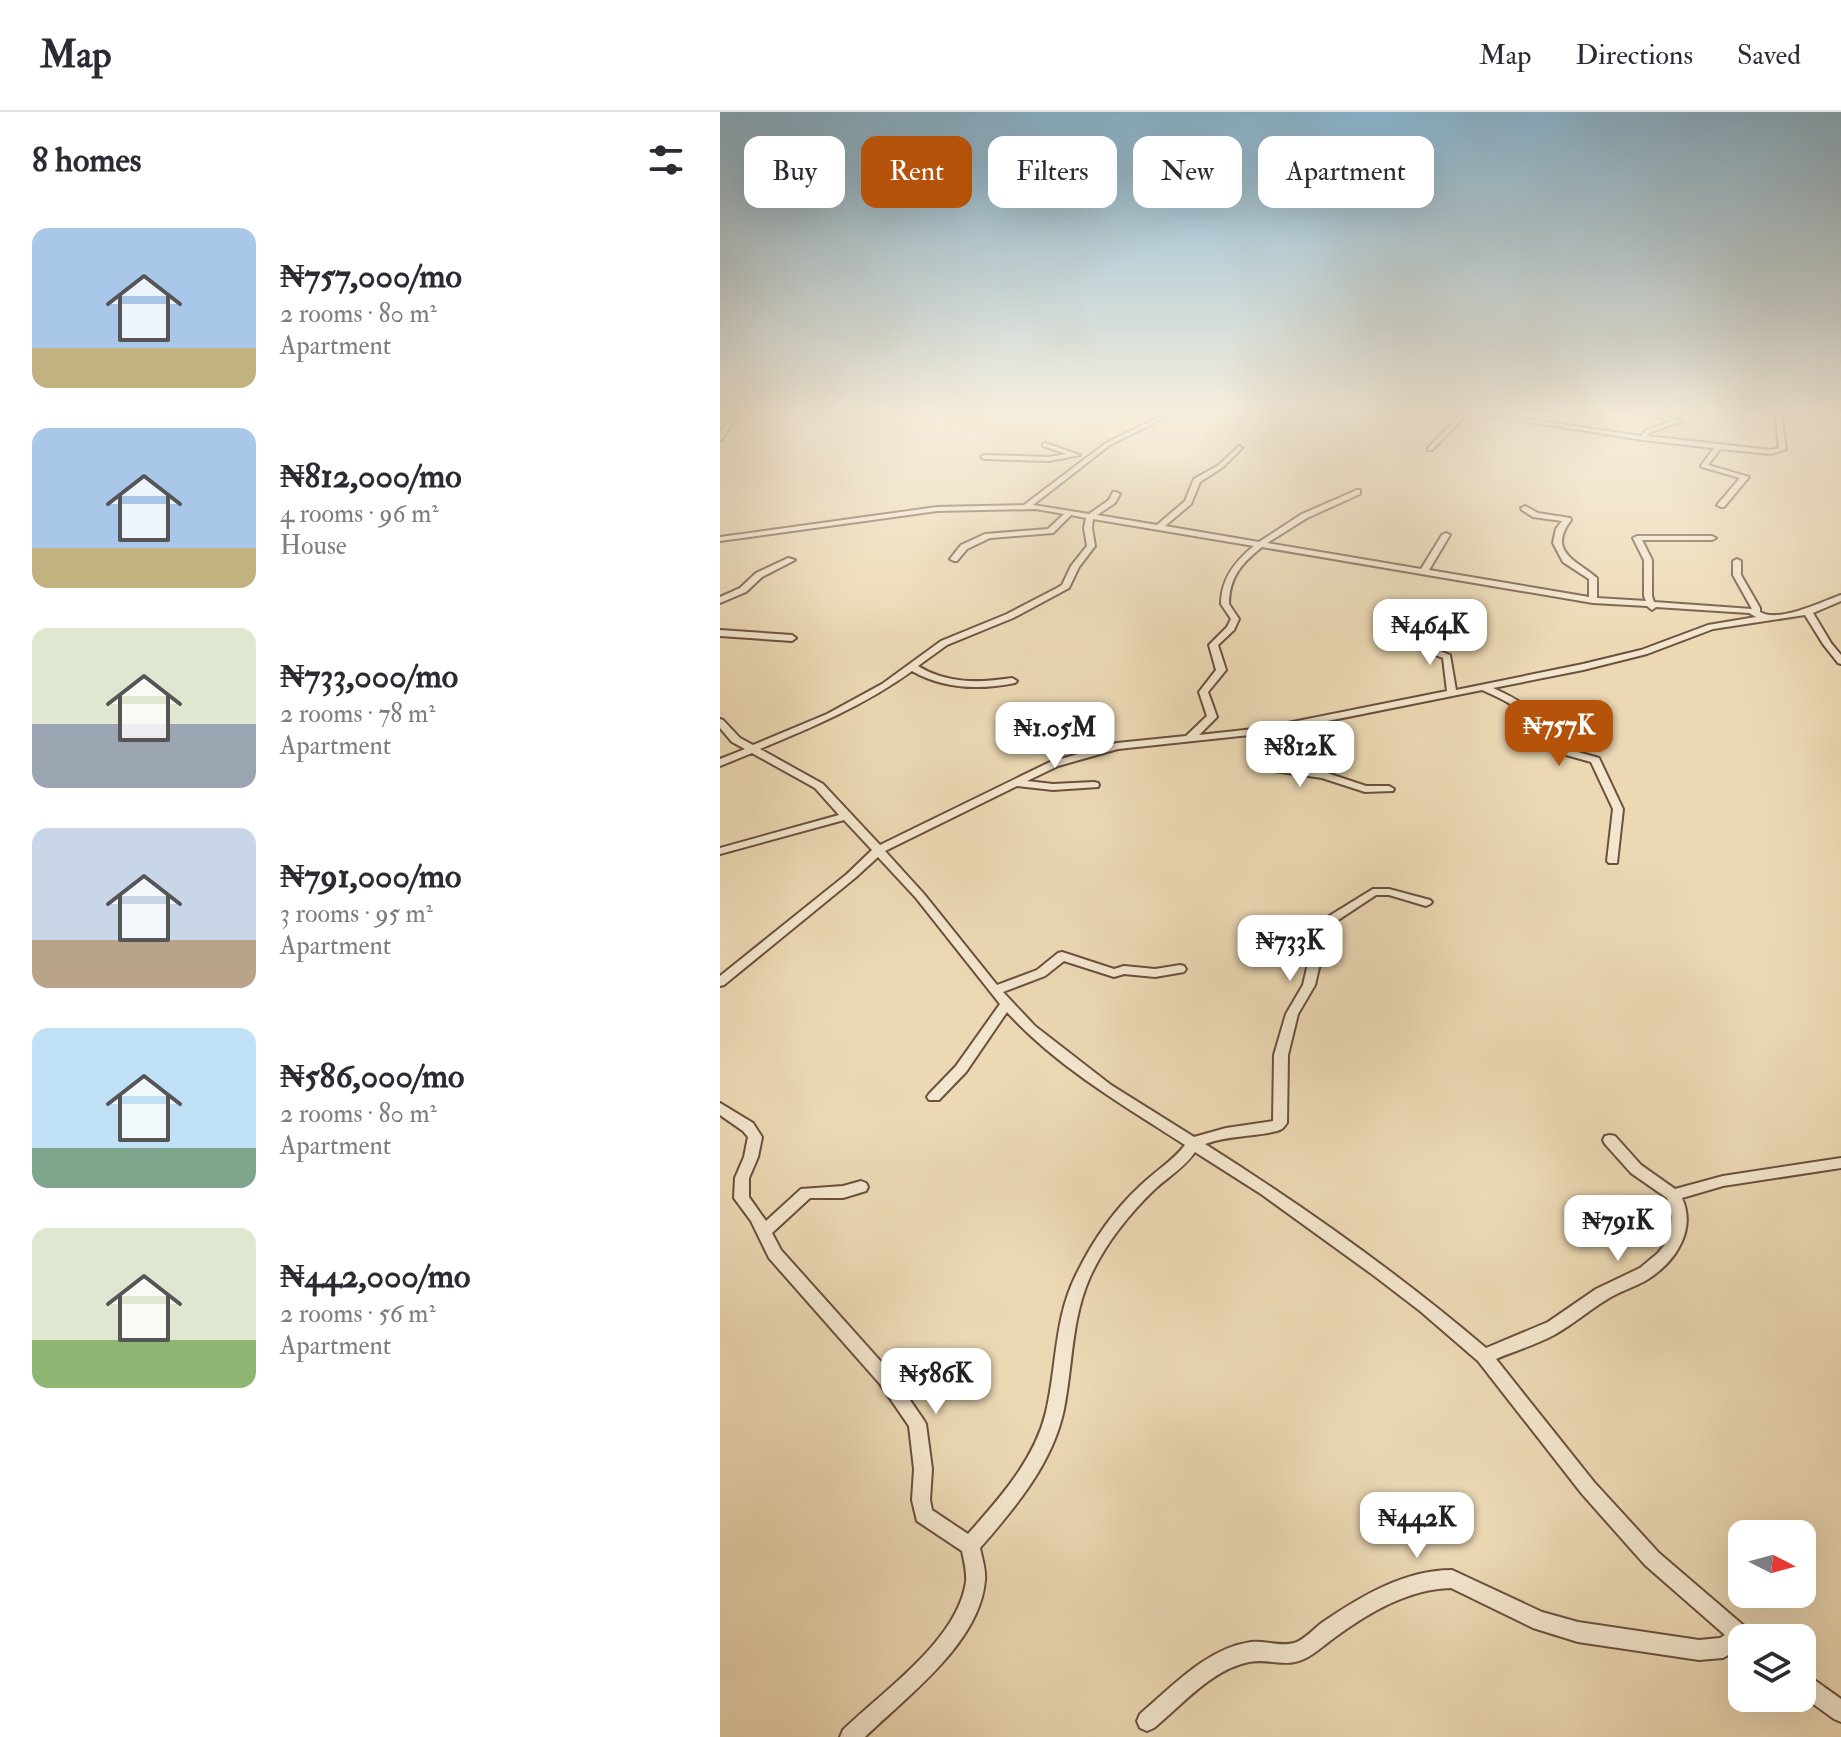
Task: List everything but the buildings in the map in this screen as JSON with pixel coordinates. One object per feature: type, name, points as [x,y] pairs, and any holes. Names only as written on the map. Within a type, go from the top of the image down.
[{"type":"street","points":[[1027,506],[1049,489]]},
{"type":"street","points":[[1159,527],[1188,502],[1194,489]]},
{"type":"street","points":[[1721,505],[1735,489]]},
{"type":"street","points":[[1186,741],[1212,717],[1202,694],[1203,687],[1221,670],[1213,645],[1235,619],[1225,604],[1229,579],[1264,544],[1302,518],[1357,492]]},
{"type":"street","points":[[720,763],[830,716],[885,686],[944,643],[1010,616],[1066,586],[1075,566],[1091,546],[1090,516],[1096,509],[1112,501],[1116,494]]},
{"type":"street","points":[[720,539],[937,509],[1027,506],[1593,600],[1652,607],[1760,615],[1808,612],[1841,598]]},
{"type":"street","points":[[1525,508],[1536,515],[1567,520],[1560,529],[1557,543],[1566,560],[1593,578],[1593,600]]},
{"type":"street","points":[[954,559],[964,547],[988,536],[1056,529],[1070,512]]},
{"type":"street","points":[[1424,571],[1446,535]]},
{"type":"street","points":[[1652,607],[1648,596],[1648,560],[1637,538],[1712,538]]},
{"type":"street","points":[[720,600],[743,590],[759,575],[791,560]]},
{"type":"street","points":[[1737,561],[1737,575],[1760,615]]},
{"type":"street","points":[[1808,612],[1841,661]]},
{"type":"street","points":[[720,982],[851,876],[877,851],[1015,783],[1084,754],[1117,746],[1263,731],[1391,707],[1451,691],[1600,663],[1644,652],[1711,627],[1760,615]]},
{"type":"street","points":[[720,633],[792,638]]},
{"type":"street","points":[[1409,642],[1445,655],[1451,691]]},
{"type":"street","points":[[911,666],[946,682],[982,685],[1012,681]]},
{"type":"street","points":[[1481,686],[1514,701],[1534,717],[1543,727],[1549,747],[1595,760],[1618,809],[1613,861]]},
{"type":"street","points":[[720,722],[736,740],[819,786],[920,896],[995,991],[1030,1029],[1106,1088],[1266,1190],[1391,1280],[1484,1356],[1588,1488],[1652,1559],[1728,1626]]},
{"type":"street","points":[[1263,731],[1270,768],[1324,775],[1365,789],[1389,789]]},
{"type":"street","points":[[1015,783],[1053,787],[1094,785]]},
{"type":"street","points":[[720,851],[847,816]]},
{"type":"street","points":[[970,1546],[1011,1500],[1047,1437],[1059,1389],[1066,1328],[1081,1279],[1105,1235],[1150,1181],[1182,1158],[1193,1143],[1228,1132],[1280,1123],[1281,1055],[1292,1014],[1309,985],[1316,955],[1317,929],[1373,892],[1389,892],[1426,902]]},
{"type":"street","points":[[995,991],[1041,973],[1062,956],[1114,973],[1124,970],[1155,973],[1180,969]]},
{"type":"street","points":[[934,1097],[961,1069],[1006,1004]]},
{"type":"street","points":[[720,1108],[748,1127],[755,1137],[740,1189],[741,1198],[775,1254],[886,1379],[917,1424],[923,1469],[921,1500],[924,1515],[970,1546],[976,1580],[971,1601],[939,1654],[850,1737]]},
{"type":"street","points":[[1484,1356],[1547,1330],[1603,1293],[1643,1274],[1660,1262],[1681,1227],[1678,1204],[1673,1195],[1636,1169],[1610,1140]]},
{"type":"street","points":[[1673,1195],[1723,1181],[1841,1163]]},
{"type":"street","points":[[764,1232],[806,1193],[843,1192],[861,1187]]},
{"type":"street","points":[[1147,1721],[1212,1668],[1233,1657],[1251,1652],[1299,1651],[1373,1604],[1418,1582],[1438,1578],[1452,1579],[1540,1621],[1578,1632],[1699,1650],[1728,1645]]},
{"type":"street","points":[[1816,1693],[1841,1712]]}]
